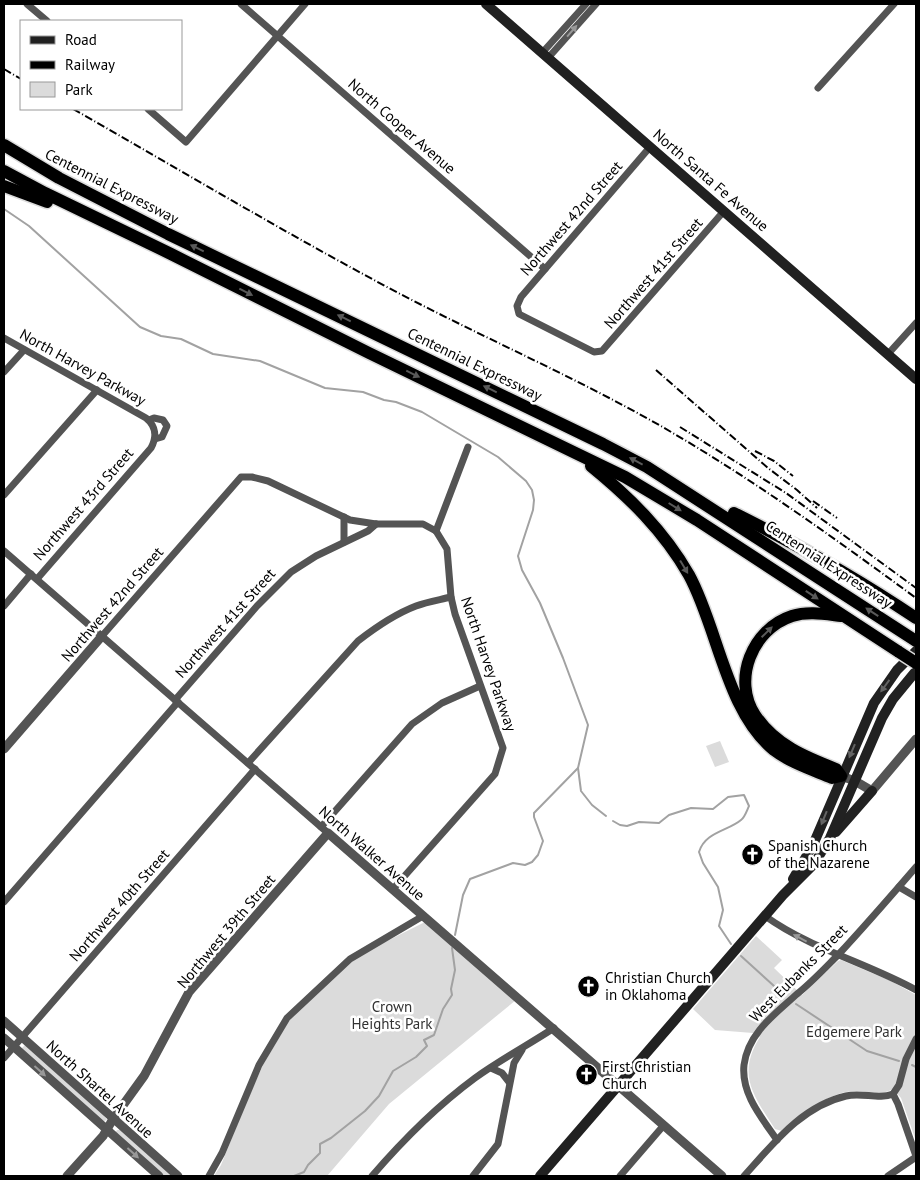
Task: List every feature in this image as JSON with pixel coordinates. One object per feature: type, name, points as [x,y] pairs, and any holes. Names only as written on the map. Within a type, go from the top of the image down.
[{"type":"highway","name":"Centennial Expressway","points":[[4,146],[59,178],[168,234],[603,444],[678,486],[914,640]]},
{"type":"highway","points":[[4,171],[369,354],[571,450],[660,497],[916,663]]},
{"type":"highway","points":[[4,186],[120,229]]},
{"type":"highway","points":[[571,450],[620,489],[668,542],[680,560],[702,602],[740,704],[756,732],[775,750],[788,759],[832,778],[841,776],[836,769],[789,749],[770,733],[755,714],[746,694],[745,684],[747,664],[753,649],[762,636],[775,624],[784,619],[802,614],[816,613],[845,617]]},
{"type":"highway","points":[[678,486],[771,532],[869,588],[916,618]]},
{"type":"main road","name":"North Santa Fe Avenue","points":[[486,4],[916,379]]},
{"type":"main road","points":[[783,895],[813,845],[841,776],[874,703],[897,670],[916,651]]},
{"type":"main road","points":[[540,1176],[783,895],[814,864],[830,838],[882,718],[893,699],[916,671]]},
{"type":"main road","points":[[830,838],[872,791]]},
{"type":"street","points":[[27,4],[46,20]]},
{"type":"street","name":"North Cooper Avenue","points":[[241,4],[545,269]]},
{"type":"street","points":[[149,110],[186,142],[305,4]]},
{"type":"street","points":[[545,56],[586,4]]},
{"type":"street","points":[[545,56],[596,4]]},
{"type":"street","points":[[818,88],[894,4]]},
{"type":"street","name":"Northwest 42nd Street","points":[[516,308],[521,297],[650,147]]},
{"type":"street","name":"Northwest 41st Street","points":[[516,308],[526,319],[594,352],[601,352],[610,344],[724,211]]},
{"type":"street","points":[[888,354],[916,323]]},
{"type":"street","name":"North Harvey Parkway","points":[[4,338],[149,420],[154,427],[155,438],[151,448]]},
{"type":"street","points":[[4,372],[24,350]]},
{"type":"street","points":[[4,494],[97,390]]},
{"type":"street","name":"North Harvey Parkway","points":[[149,420],[154,418],[163,420],[167,426],[162,437],[155,438]]},
{"type":"street","points":[[344,542],[344,517],[376,524],[423,524],[436,530],[468,447]]},
{"type":"street","name":"Northwest 43rd Street","points":[[4,606],[34,577],[151,448]]},
{"type":"street","name":"Northwest 42nd Street","points":[[4,749],[241,478],[252,477],[268,482],[344,517]]},
{"type":"street","name":"Northwest 41st Street","points":[[4,902],[257,606],[291,572],[316,556],[368,531],[376,524]]},
{"type":"street","name":"North Harvey Parkway","points":[[393,889],[495,774],[503,748],[455,614],[451,597],[447,549],[436,530]]},
{"type":"street","name":"North Walker Avenue","points":[[4,550],[722,1176]]},
{"type":"street","points":[[248,763],[358,641],[379,625],[416,606],[451,597]]},
{"type":"street","name":"Northwest 39th Street","points":[[67,1176],[107,1130],[144,1076],[189,992],[412,724],[442,703],[480,686]]},
{"type":"street","points":[[841,776],[855,781],[872,791],[916,739]]},
{"type":"street","name":"Northwest 40th Street","points":[[4,1058],[255,770]]},
{"type":"street","name":"West Eubanks Street","points":[[777,1140],[750,1097],[744,1072],[747,1051],[763,1026],[838,955],[916,867]]},
{"type":"street","points":[[899,887],[916,897]]},
{"type":"street","points":[[209,1176],[222,1153],[259,1065],[287,1018],[350,958],[423,916]]},
{"type":"street","points":[[765,916],[792,934],[887,975],[916,990]]},
{"type":"street","name":"North Shartel Avenue","points":[[4,1021],[178,1176]]},
{"type":"street","points":[[372,1176],[395,1150],[468,1083],[554,1028]]},
{"type":"street","name":"North Shartel Avenue","points":[[4,1038],[159,1176]]},
{"type":"street","points":[[744,1176],[777,1140],[798,1120],[813,1110],[838,1098],[850,1095],[884,1096],[893,1094],[899,1085],[906,1059],[916,1039]]},
{"type":"street","points":[[473,1176],[494,1151],[499,1141],[509,1082],[516,1059],[526,1046]]},
{"type":"street","points":[[491,1068],[502,1073],[509,1082]]},
{"type":"street","points":[[888,1176],[916,1156],[893,1094]]},
{"type":"street","points":[[620,1176],[664,1125]]},
{"type":"green space","points":[[720,741],[729,762],[715,767],[706,746]]},
{"type":"green space","name":"Crown Heights Park","points":[[425,922],[516,1000],[389,1104],[327,1176],[214,1176],[221,1165],[263,1065],[288,1022],[347,965],[367,951]]},
{"type":"green space","name":"Edgemere Park","points":[[756,936],[782,960],[774,968],[802,995],[841,960],[891,981],[916,995],[916,1141],[901,1098],[893,1089],[876,1093],[852,1091],[837,1095],[812,1108],[782,1131],[775,1129],[760,1106],[751,1085],[749,1074],[749,1063],[760,1037],[753,1033],[715,1030],[693,1009]]},
{"type":"green space","points":[[25,1045],[103,1114],[107,1120],[104,1121],[97,1117],[21,1049]]},
{"type":"green space","points":[[117,1130],[120,1130],[173,1176],[163,1176],[115,1133]]},
{"type":"waterway","points":[[4,209],[29,226],[140,327],[161,336],[181,339],[213,354],[260,361],[325,388],[363,392],[422,412],[498,457],[526,481],[532,490],[533,510],[518,556],[522,570],[540,603],[563,658],[588,725],[578,768],[581,791],[592,805],[606,816]]},
{"type":"waterway","points":[[455,935],[463,895],[470,879],[513,863],[525,865],[532,862],[538,855],[543,841],[534,813],[578,768]]},
{"type":"waterway","points":[[613,821],[627,826],[639,822],[659,823],[669,815],[691,808],[713,809],[728,797],[744,795],[749,806],[742,819],[711,836],[702,845],[699,852],[703,863],[718,887],[723,910],[719,926],[731,944]]},
{"type":"waterway","points":[[294,1176],[304,1172],[320,1153],[320,1144],[331,1138],[365,1111],[379,1096],[393,1071],[416,1057],[427,1046],[424,1040],[434,1035],[443,1009],[452,995],[451,989],[455,970],[452,948]]},
{"type":"waterway","points":[[741,956],[784,995]]},
{"type":"waterway","points":[[796,1004],[867,1051],[899,1061]]},
{"type":"waterway","points":[[912,1065],[916,1067]]},
{"type":"railway","points":[[4,69],[20,78]]},
{"type":"railway","points":[[75,110],[363,274],[652,421],[753,483],[916,598]]},
{"type":"railway","points":[[656,370],[768,468],[817,508]]},
{"type":"railway","points":[[680,427],[786,493],[916,588]]},
{"type":"railway","points":[[755,451],[774,461],[793,476]]},
{"type":"railway","points":[[813,501],[837,518]]},
{"type":"place","name":"Spanish Church of the Nazarene","points":[[752,854]]},
{"type":"place","name":"Christian Church in Oklahoma","points":[[589,986]]},
{"type":"place","name":"First Christian Church","points":[[586,1075]]}]
